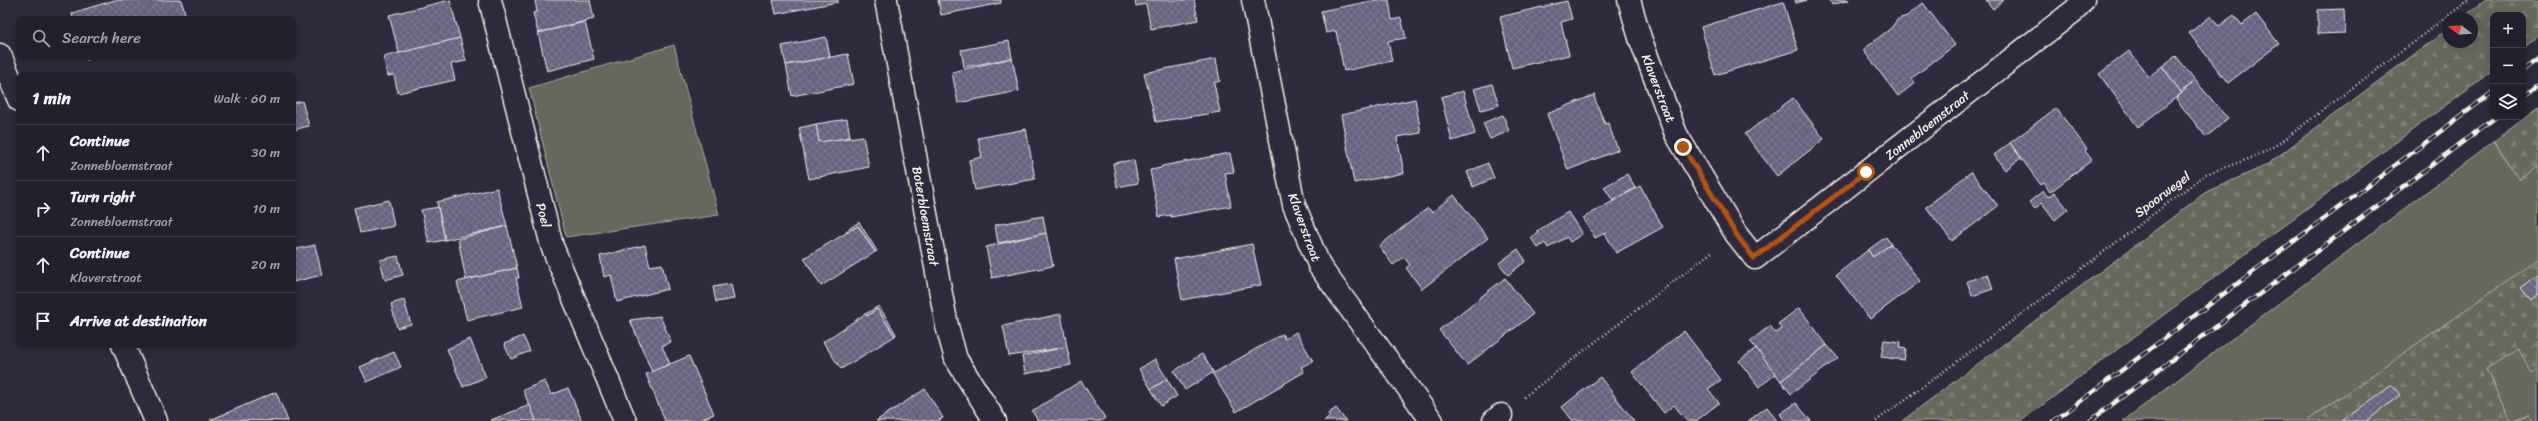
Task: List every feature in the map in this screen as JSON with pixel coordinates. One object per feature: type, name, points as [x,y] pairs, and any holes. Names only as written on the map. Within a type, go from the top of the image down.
[{"type":"street","name":"Poel","points":[[490,0],[552,246],[625,421]]},
{"type":"street","name":"Boterbloemstraat","points":[[886,0],[947,326],[956,359],[995,421]]},
{"type":"street","name":"Klaverstraat","points":[[1253,0],[1294,205],[1320,266],[1432,421]]},
{"type":"street","name":"Klaverstraat","points":[[1629,0],[1640,38],[1676,134],[1736,234]]},
{"type":"street","name":"Zonnebloemstraat","points":[[1736,234],[1754,258],[2075,10],[2083,0]]},
{"type":"street","points":[[0,55],[16,93]]},
{"type":"street","points":[[124,348],[156,421]]},
{"type":"path","name":"Spoorwegel","points":[[1876,421],[2034,305],[2206,174],[2256,156],[2278,144],[2469,0]]},
{"type":"path","points":[[1498,418],[1736,234]]},
{"type":"green space","points":[[2486,0],[2538,0],[2538,36],[2526,45],[2526,12],[2490,12],[2490,72],[2021,421],[1902,421],[2206,192],[2265,166],[2442,33],[2442,48],[2478,48],[2478,12],[2470,12]]},
{"type":"green space","points":[[674,45],[719,215],[566,237],[529,88]]},
{"type":"green space","points":[[2538,108],[2538,166],[2519,180],[2494,141],[2522,120],[2526,120],[2526,117]]},
{"type":"green space","points":[[2494,141],[2519,180],[2538,166],[2538,259],[2307,421],[2123,421]]},
{"type":"green space","points":[[2538,259],[2538,370],[2531,374],[2519,348],[2486,369],[2510,421],[2307,421]]},
{"type":"green space","points":[[2519,348],[2531,373],[2538,370],[2538,421],[2532,421],[2529,414],[2510,421],[2486,369]]},
{"type":"green space","points":[[2530,414],[2532,421],[2513,421]]},
{"type":"building","points":[[115,0],[181,0],[186,16],[72,16],[72,13]]},
{"type":"building","points":[[450,0],[460,38],[399,53],[389,15]]},
{"type":"building","points":[[535,0],[590,0],[594,19],[538,33],[533,13],[537,12]]},
{"type":"building","points":[[773,0],[838,0],[838,2],[776,14]]},
{"type":"building","points":[[938,0],[1001,0],[1001,3],[941,15]]},
{"type":"building","points":[[1135,0],[1194,0],[1198,20],[1151,29],[1146,4],[1136,6]]},
{"type":"building","points":[[1377,0],[1389,0],[1392,20],[1401,18],[1406,38],[1388,41],[1392,61],[1344,71],[1336,31],[1326,33],[1321,11]]},
{"type":"building","points":[[1795,0],[1807,0],[1796,3]]},
{"type":"building","points":[[1830,0],[1849,0],[1832,5]]},
{"type":"building","points":[[1986,0],[2004,0],[1993,9]]},
{"type":"building","points":[[1567,1],[1572,19],[1561,22],[1569,55],[1512,68],[1500,17]]},
{"type":"building","points":[[1783,2],[1798,50],[1715,75],[1701,27]]},
{"type":"building","points":[[1923,3],[1955,45],[1912,78],[1915,83],[1898,96],[1863,50],[1891,28],[1898,19],[1907,16]]},
{"type":"building","points":[[2344,9],[2345,33],[2318,34],[2318,10]]},
{"type":"building","points":[[2256,14],[2279,44],[2228,83],[2189,33],[2211,16],[2219,26],[2234,15],[2242,25]]},
{"type":"building","points":[[585,22],[594,59],[547,71],[538,33]]},
{"type":"building","points":[[826,37],[830,57],[786,65],[782,46]]},
{"type":"building","points":[[460,38],[466,61],[451,64],[455,80],[398,93],[394,75],[388,76],[383,57]]},
{"type":"building","points":[[1009,41],[1012,58],[964,67],[961,50]]},
{"type":"building","points":[[2129,51],[2149,77],[2162,66],[2182,93],[2138,127],[2099,74]]},
{"type":"building","points":[[848,54],[854,84],[792,96],[786,65]]},
{"type":"building","points":[[2176,56],[2195,80],[2181,92],[2162,66]]},
{"type":"building","points":[[1012,58],[1019,91],[958,103],[952,72]]},
{"type":"building","points":[[1216,59],[1220,81],[1214,83],[1220,112],[1156,122],[1144,73]]},
{"type":"building","points":[[2195,80],[2228,119],[2206,137],[2176,99]]},
{"type":"building","points":[[1492,84],[1499,105],[1481,110],[1474,89]]},
{"type":"building","points":[[1463,91],[1475,134],[1452,141],[1441,97]]},
{"type":"building","points":[[1596,94],[1594,97],[1605,124],[1608,123],[1618,150],[1568,170],[1547,114]]},
{"type":"building","points":[[1793,98],[1824,139],[1777,176],[1745,134]]},
{"type":"building","points":[[1415,99],[1421,133],[1397,137],[1404,173],[1354,183],[1341,115]]},
{"type":"building","points":[[302,101],[309,126],[296,129],[296,102]]},
{"type":"building","points":[[2056,108],[2087,149],[2085,151],[2092,160],[2050,192],[2044,183],[2041,185],[2010,143]]},
{"type":"building","points":[[1503,115],[1509,131],[1490,139],[1483,123]]},
{"type":"building","points":[[847,119],[850,137],[819,143],[816,124]]},
{"type":"building","points":[[816,124],[819,142],[863,136],[869,167],[809,179],[799,128]]},
{"type":"building","points":[[1026,129],[1035,179],[975,190],[969,160],[982,157],[978,138]]},
{"type":"building","points":[[2010,143],[2021,158],[2005,170],[1994,155]]},
{"type":"building","points":[[1230,153],[1234,172],[1225,173],[1231,206],[1171,217],[1171,215],[1159,217],[1150,170],[1161,168],[1162,166]]},
{"type":"building","points":[[1134,160],[1138,183],[1117,187],[1113,163]]},
{"type":"building","points":[[1488,163],[1494,178],[1473,187],[1467,172]]},
{"type":"building","points":[[1971,172],[1998,206],[1952,241],[1926,207]]},
{"type":"building","points":[[1627,174],[1635,188],[1613,201],[1604,187]]},
{"type":"building","points":[[1640,186],[1663,227],[1616,253],[1605,233],[1595,238],[1583,218]]},
{"type":"building","points":[[497,188],[507,226],[445,240],[437,202]]},
{"type":"building","points":[[2043,191],[2048,197],[2054,192],[2068,209],[2055,220],[2042,203],[2035,209],[2029,202]]},
{"type":"building","points":[[1454,195],[1488,238],[1422,289],[1406,268],[1410,265],[1404,257],[1393,265],[1379,246],[1428,208],[1432,212]]},
{"type":"building","points":[[389,200],[394,226],[360,233],[354,208]]},
{"type":"building","points":[[438,207],[445,240],[429,243],[421,210]]},
{"type":"building","points":[[1568,212],[1582,234],[1570,242],[1567,237],[1548,248],[1545,243],[1538,248],[1531,238],[1539,233],[1537,231]]},
{"type":"building","points":[[1043,216],[1046,233],[998,243],[995,225]]},
{"type":"building","points":[[859,222],[877,251],[875,252],[858,226],[847,233],[846,231]]},
{"type":"building","points":[[507,226],[517,268],[466,280],[458,239]]},
{"type":"building","points":[[858,226],[875,252],[821,286],[804,258]]},
{"type":"building","points":[[1046,233],[1053,266],[992,278],[986,247]]},
{"type":"building","points":[[1886,237],[1891,244],[1873,257],[1868,250]]},
{"type":"building","points":[[1252,244],[1261,285],[1182,300],[1174,259]]},
{"type":"building","points":[[1891,244],[1920,281],[1870,319],[1836,275],[1868,250],[1873,257]]},
{"type":"building","points":[[315,245],[322,275],[296,281],[296,249]]},
{"type":"building","points":[[645,245],[650,266],[662,264],[668,289],[617,302],[611,275],[604,277],[600,256]]},
{"type":"building","points":[[1518,249],[1526,261],[1508,275],[1499,263]]},
{"type":"building","points":[[398,256],[403,275],[385,280],[380,260]]},
{"type":"building","points":[[517,268],[519,278],[516,278],[523,307],[467,320],[457,282]]},
{"type":"building","points":[[1988,274],[1993,289],[1972,296],[1967,281]]},
{"type":"building","points":[[2538,275],[2538,296],[2532,301],[2521,288]]},
{"type":"building","points":[[1505,278],[1533,314],[1467,365],[1439,330]]},
{"type":"building","points":[[731,284],[734,299],[716,302],[713,287]]},
{"type":"building","points":[[404,300],[411,324],[397,328],[391,304]]},
{"type":"building","points":[[879,306],[896,334],[895,336],[877,309],[867,316],[865,314]]},
{"type":"building","points":[[1799,308],[1827,345],[1781,381],[1750,341],[1770,326],[1776,333],[1782,329],[1778,324]]},
{"type":"building","points":[[877,309],[895,336],[841,369],[823,342],[865,314],[867,316]]},
{"type":"building","points":[[1061,314],[1067,347],[1009,356],[1003,326]]},
{"type":"building","points":[[660,316],[671,342],[662,346],[670,364],[652,372],[630,320]]},
{"type":"building","points":[[1684,331],[1721,380],[1708,389],[1719,403],[1696,421],[1687,421],[1674,405],[1664,413],[1632,372]]},
{"type":"building","points":[[1296,332],[1313,361],[1301,367],[1304,372],[1236,412],[1212,373],[1185,390],[1174,371],[1202,354],[1214,373],[1282,334],[1285,339]]},
{"type":"building","points":[[523,336],[530,351],[511,359],[504,344]]},
{"type":"building","points":[[470,339],[486,377],[463,387],[447,349]]},
{"type":"building","points":[[1884,340],[1901,342],[1900,348],[1906,349],[1904,360],[1881,357]]},
{"type":"building","points":[[1827,345],[1838,358],[1791,394],[1781,381]]},
{"type":"building","points":[[1067,347],[1071,365],[1025,374],[1022,356]]},
{"type":"building","points":[[1756,348],[1776,374],[1759,387],[1739,361]]},
{"type":"building","points":[[394,352],[401,367],[367,382],[360,367]]},
{"type":"building","points":[[689,356],[714,414],[697,421],[665,421],[646,374]]},
{"type":"building","points":[[1155,359],[1167,379],[1151,389],[1139,369]]},
{"type":"building","points":[[1600,377],[1634,421],[1578,421],[1576,419],[1573,421],[1562,407]]},
{"type":"building","points":[[1167,379],[1177,396],[1161,406],[1151,389]]},
{"type":"building","points":[[545,381],[551,395],[568,388],[582,421],[536,421],[523,390]]},
{"type":"building","points":[[1081,381],[1105,418],[1101,421],[1038,421],[1032,411]]},
{"type":"building","points":[[2392,385],[2400,395],[2367,421],[2342,421]]},
{"type":"building","points":[[925,389],[943,418],[937,421],[876,421]]},
{"type":"building","points":[[276,392],[288,421],[210,420]]},
{"type":"building","points":[[1796,403],[1811,421],[1785,421],[1780,414]]},
{"type":"building","points":[[530,405],[536,421],[491,420]]},
{"type":"building","points":[[1767,407],[1777,421],[1748,421]]},
{"type":"building","points":[[1336,408],[1346,421],[1324,421],[1330,417],[1328,414]]},
{"type":"railway","points":[[2526,68],[2538,59]]},
{"type":"railway","points":[[2526,95],[2538,85]]},
{"type":"railway","points":[[2054,421],[2490,94]]},
{"type":"railway","points":[[2090,421],[2492,120]]},
{"type":"route","points":[[1683,147],[1736,234],[1754,258],[1866,172]]}]
